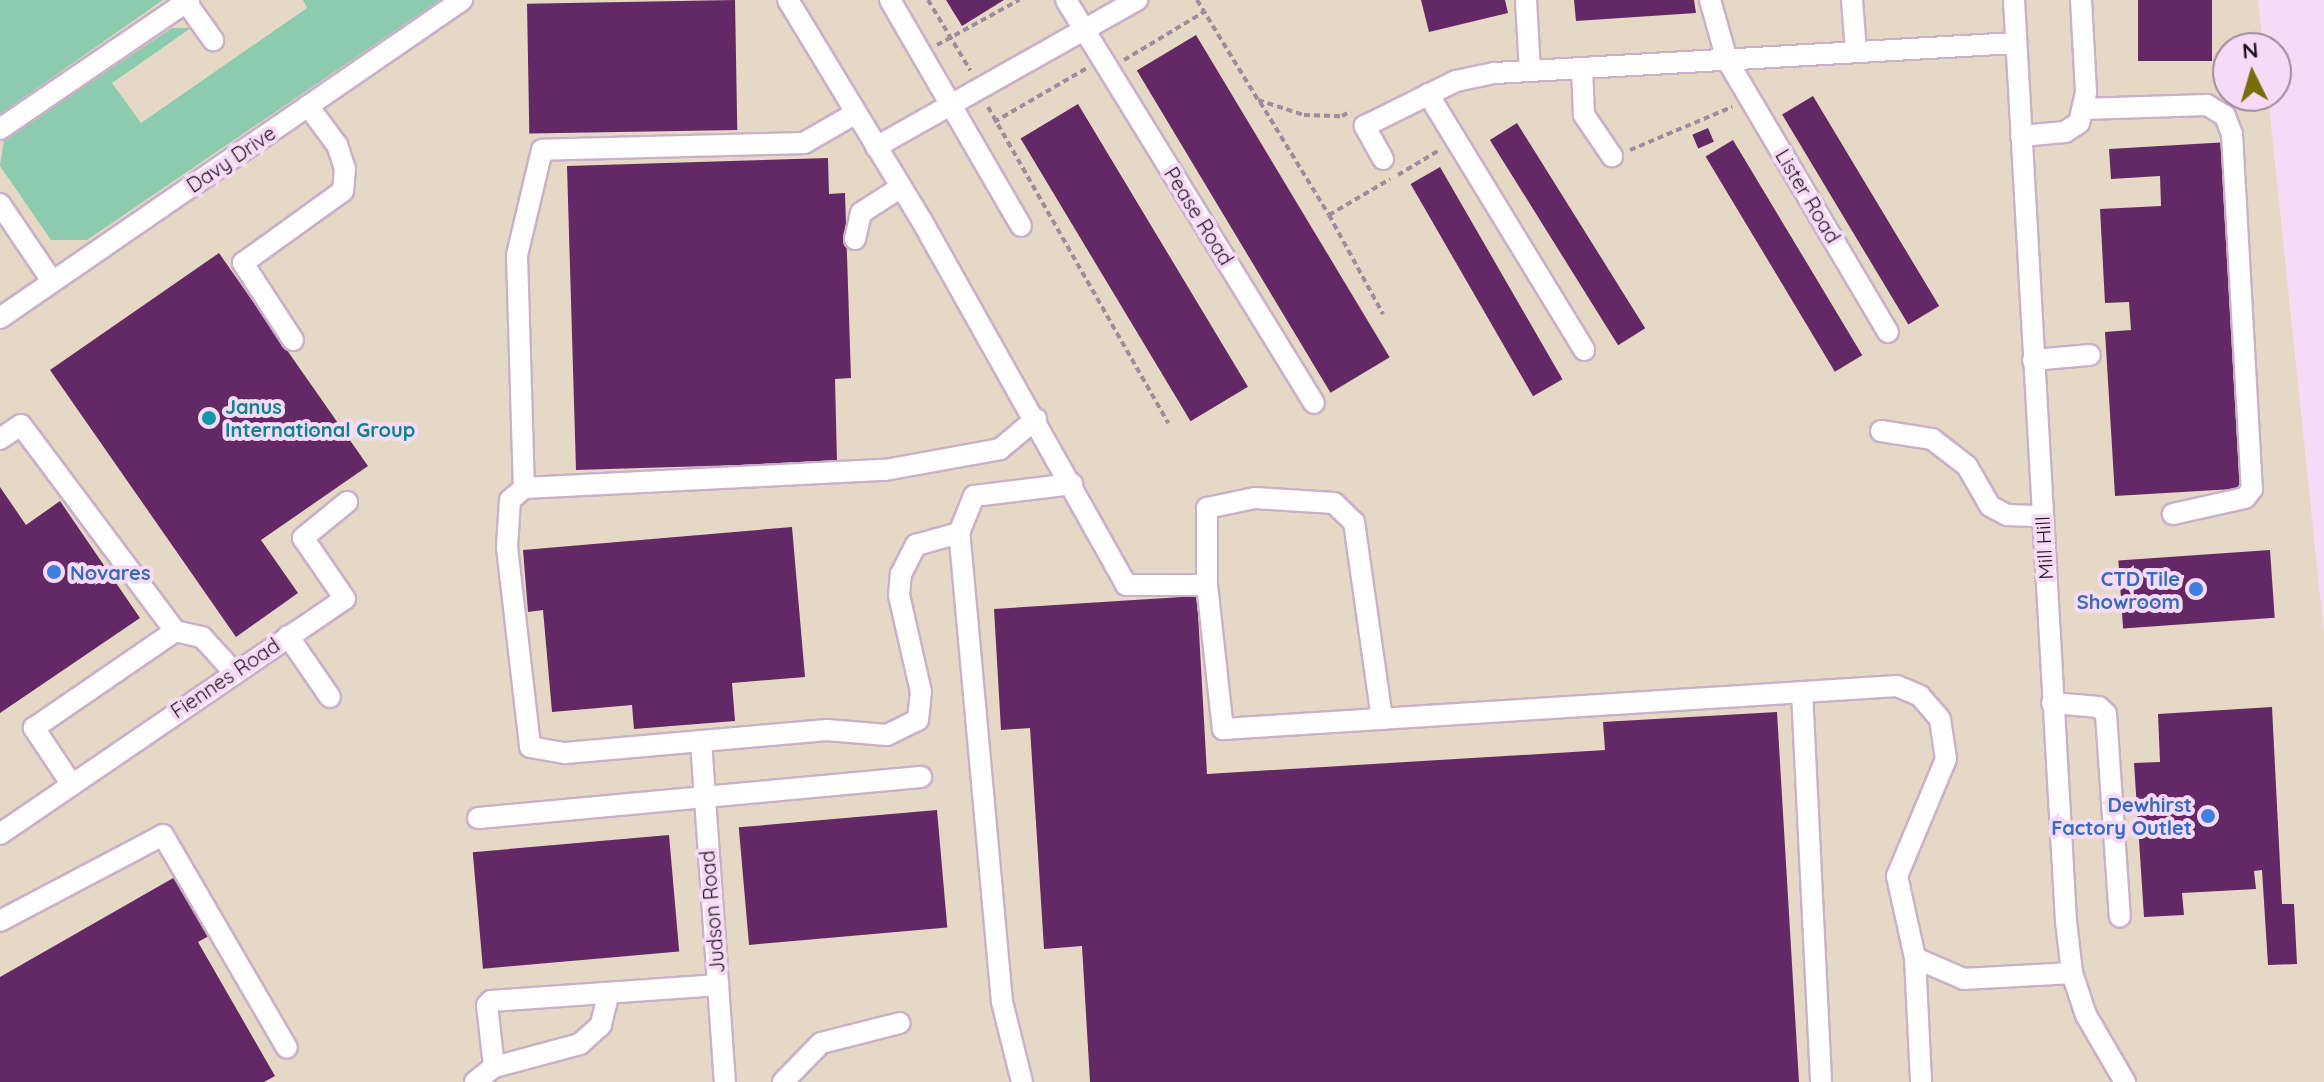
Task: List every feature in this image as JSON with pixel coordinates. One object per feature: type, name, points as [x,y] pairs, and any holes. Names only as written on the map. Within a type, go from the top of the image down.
[{"type":"street","name":"Davy Drive","points":[[0,318],[462,0]]},
{"type":"street","points":[[788,0],[1036,419],[1126,585],[1207,585]]},
{"type":"street","points":[[890,0],[1021,226]]},
{"type":"street","name":"Pease Road","points":[[1066,0],[1314,403]]},
{"type":"street","points":[[876,147],[979,86],[1137,0]]},
{"type":"street","points":[[1526,0],[1530,71]]},
{"type":"street","name":"Lister Road","points":[[1710,0],[1727,60],[1888,332]]},
{"type":"street","points":[[1852,0],[1856,52]]},
{"type":"street","name":"Mill Hill","points":[[2014,0],[2052,703],[2072,973],[2086,1015],[2125,1082]]},
{"type":"street","points":[[2021,136],[2065,132],[2079,123],[2083,109],[2081,0]]},
{"type":"street","points":[[0,129],[187,1],[213,40]]},
{"type":"street","points":[[1383,159],[1365,126],[1456,81],[1530,71],[2016,43]]},
{"type":"street","points":[[1582,68],[1584,115],[1612,156]]},
{"type":"street","points":[[1428,94],[1584,350]]},
{"type":"street","points":[[2083,109],[2207,105],[2225,116],[2232,134],[2252,489],[2245,498],[2173,514]]},
{"type":"street","points":[[293,340],[243,263],[343,191],[345,169],[337,145],[308,106]]},
{"type":"street","points":[[524,488],[517,255],[542,150],[804,143],[856,113]]},
{"type":"street","points":[[855,239],[861,213],[901,187]]},
{"type":"street","points":[[0,204],[52,281]]},
{"type":"street","points":[[2033,360],[2090,355]]},
{"type":"street","points":[[959,533],[916,545],[901,574],[899,595],[921,692],[918,720],[887,735],[827,730],[565,753],[530,747],[507,547],[510,500],[524,488],[885,470],[1000,449],[1036,419]]},
{"type":"street","points":[[0,439],[21,425],[175,631],[202,637],[233,671]]},
{"type":"street","points":[[1881,431],[1932,439],[1967,466],[1990,506],[2007,515],[2042,516]]},
{"type":"street","points":[[1022,1082],[1002,1002],[959,533],[974,496],[1072,484]]},
{"type":"street","points":[[1382,719],[1354,522],[1334,503],[1255,498],[1207,508],[1207,585],[1223,729],[1382,719],[1897,686],[1920,696],[1940,719],[1946,759],[1897,876],[1915,958],[1921,1082]]},
{"type":"street","name":"Fiennes Road","points":[[0,834],[233,671],[345,599],[303,538],[347,502]]},
{"type":"street","points":[[72,785],[34,728],[175,631]]},
{"type":"street","points":[[288,636],[330,697]]},
{"type":"street","points":[[1802,692],[1821,1082]]},
{"type":"street","points":[[2052,703],[2099,707],[2106,714],[2120,917]]},
{"type":"street","name":"Judson Road","points":[[701,741],[725,1082]]},
{"type":"street","points":[[478,818],[921,777]]},
{"type":"street","points":[[0,921],[163,835],[287,1048]]},
{"type":"street","points":[[1915,958],[1964,979],[2072,973]]},
{"type":"street","points":[[494,1067],[488,1002],[608,996],[718,985]]},
{"type":"street","points":[[475,1082],[494,1067],[580,1044],[601,1025],[608,996]]},
{"type":"street","points":[[783,1082],[821,1043],[900,1023]]},
{"type":"path","points":[[928,0],[979,86],[994,122],[1168,423]]},
{"type":"path","points":[[921,54],[1019,0]]},
{"type":"path","points":[[1197,0],[1329,215],[1383,314]]},
{"type":"path","points":[[968,136],[1204,12]]},
{"type":"path","points":[[1612,156],[1750,99]]},
{"type":"path","points":[[1258,100],[1304,115],[1342,116],[1354,110]]},
{"type":"path","points":[[1329,215],[1456,140]]},
{"type":"shaded area","points":[[0,0],[2258,0],[2261,32],[2212,32],[2212,112],[2270,112],[2324,634],[2324,1082],[0,1082]]},
{"type":"green space","points":[[0,0],[163,0],[0,114]]},
{"type":"green space","points":[[303,0],[440,0],[87,240],[51,240],[0,166],[4,140],[172,28],[191,28],[112,83],[141,123],[307,8]]},
{"type":"building","points":[[735,0],[737,130],[529,134],[527,4]]},
{"type":"building","points":[[946,0],[1004,0],[962,26]]},
{"type":"building","points":[[1421,0],[1505,0],[1508,13],[1429,32]]},
{"type":"building","points":[[1574,0],[1694,0],[1696,13],[1576,21]]},
{"type":"building","points":[[2138,0],[2212,0],[2212,61],[2138,61]]},
{"type":"building","points":[[1196,35],[1390,357],[1331,393],[1137,71]]},
{"type":"building","points":[[1813,96],[1939,306],[1908,325],[1782,115]]},
{"type":"building","points":[[1078,104],[1248,387],[1191,421],[1021,139]]},
{"type":"building","points":[[1517,123],[1645,328],[1618,345],[1490,140]]},
{"type":"building","points":[[1708,128],[1714,142],[1698,148],[1692,135]]},
{"type":"building","points":[[1733,140],[1862,355],[1835,372],[1706,156]]},
{"type":"building","points":[[2229,142],[2250,488],[2115,496],[2105,332],[2131,330],[2129,302],[2105,303],[2100,209],[2161,206],[2160,176],[2111,179],[2109,149]]},
{"type":"building","points":[[828,158],[829,194],[845,193],[851,378],[835,379],[837,462],[576,470],[567,166]]},
{"type":"building","points":[[1440,167],[1562,379],[1533,396],[1411,184]]},
{"type":"building","name":"Janus International Group","points":[[219,253],[368,466],[261,540],[298,593],[236,637],[50,370]]},
{"type":"building","name":"Novares","points":[[0,487],[26,525],[60,501],[140,618],[0,713]]},
{"type":"building","points":[[792,527],[805,677],[732,683],[735,721],[634,729],[632,705],[552,712],[543,610],[528,612],[523,550]]},
{"type":"building","name":"CTD Tile Showroom","points":[[2270,550],[2275,618],[2123,628],[2118,561]]},
{"type":"building","points":[[1197,596],[1207,774],[1605,750],[1603,722],[1777,712],[1799,1082],[1090,1082],[1082,946],[1044,949],[1030,728],[1001,730],[994,609]]},
{"type":"building","name":"Dewhirst Factory Outlet","points":[[2272,707],[2282,904],[2294,904],[2297,964],[2268,965],[2262,870],[2254,871],[2256,889],[2182,893],[2184,915],[2144,917],[2134,763],[2160,762],[2158,714]]},
{"type":"building","points":[[937,810],[947,928],[749,945],[739,827]]},
{"type":"building","points":[[669,835],[679,952],[483,969],[473,852]]},
{"type":"building","points":[[182,873],[216,932],[198,942],[275,1076],[264,1082],[0,1082],[0,977]]},
{"type":"place","name":"Janus International Group","points":[[209,418]]},
{"type":"place","name":"Novares","points":[[54,572]]},
{"type":"place","name":"CTD Tile Showroom","points":[[2196,589]]},
{"type":"place","name":"Dewhirst Factory Outlet","points":[[2208,816]]}]
